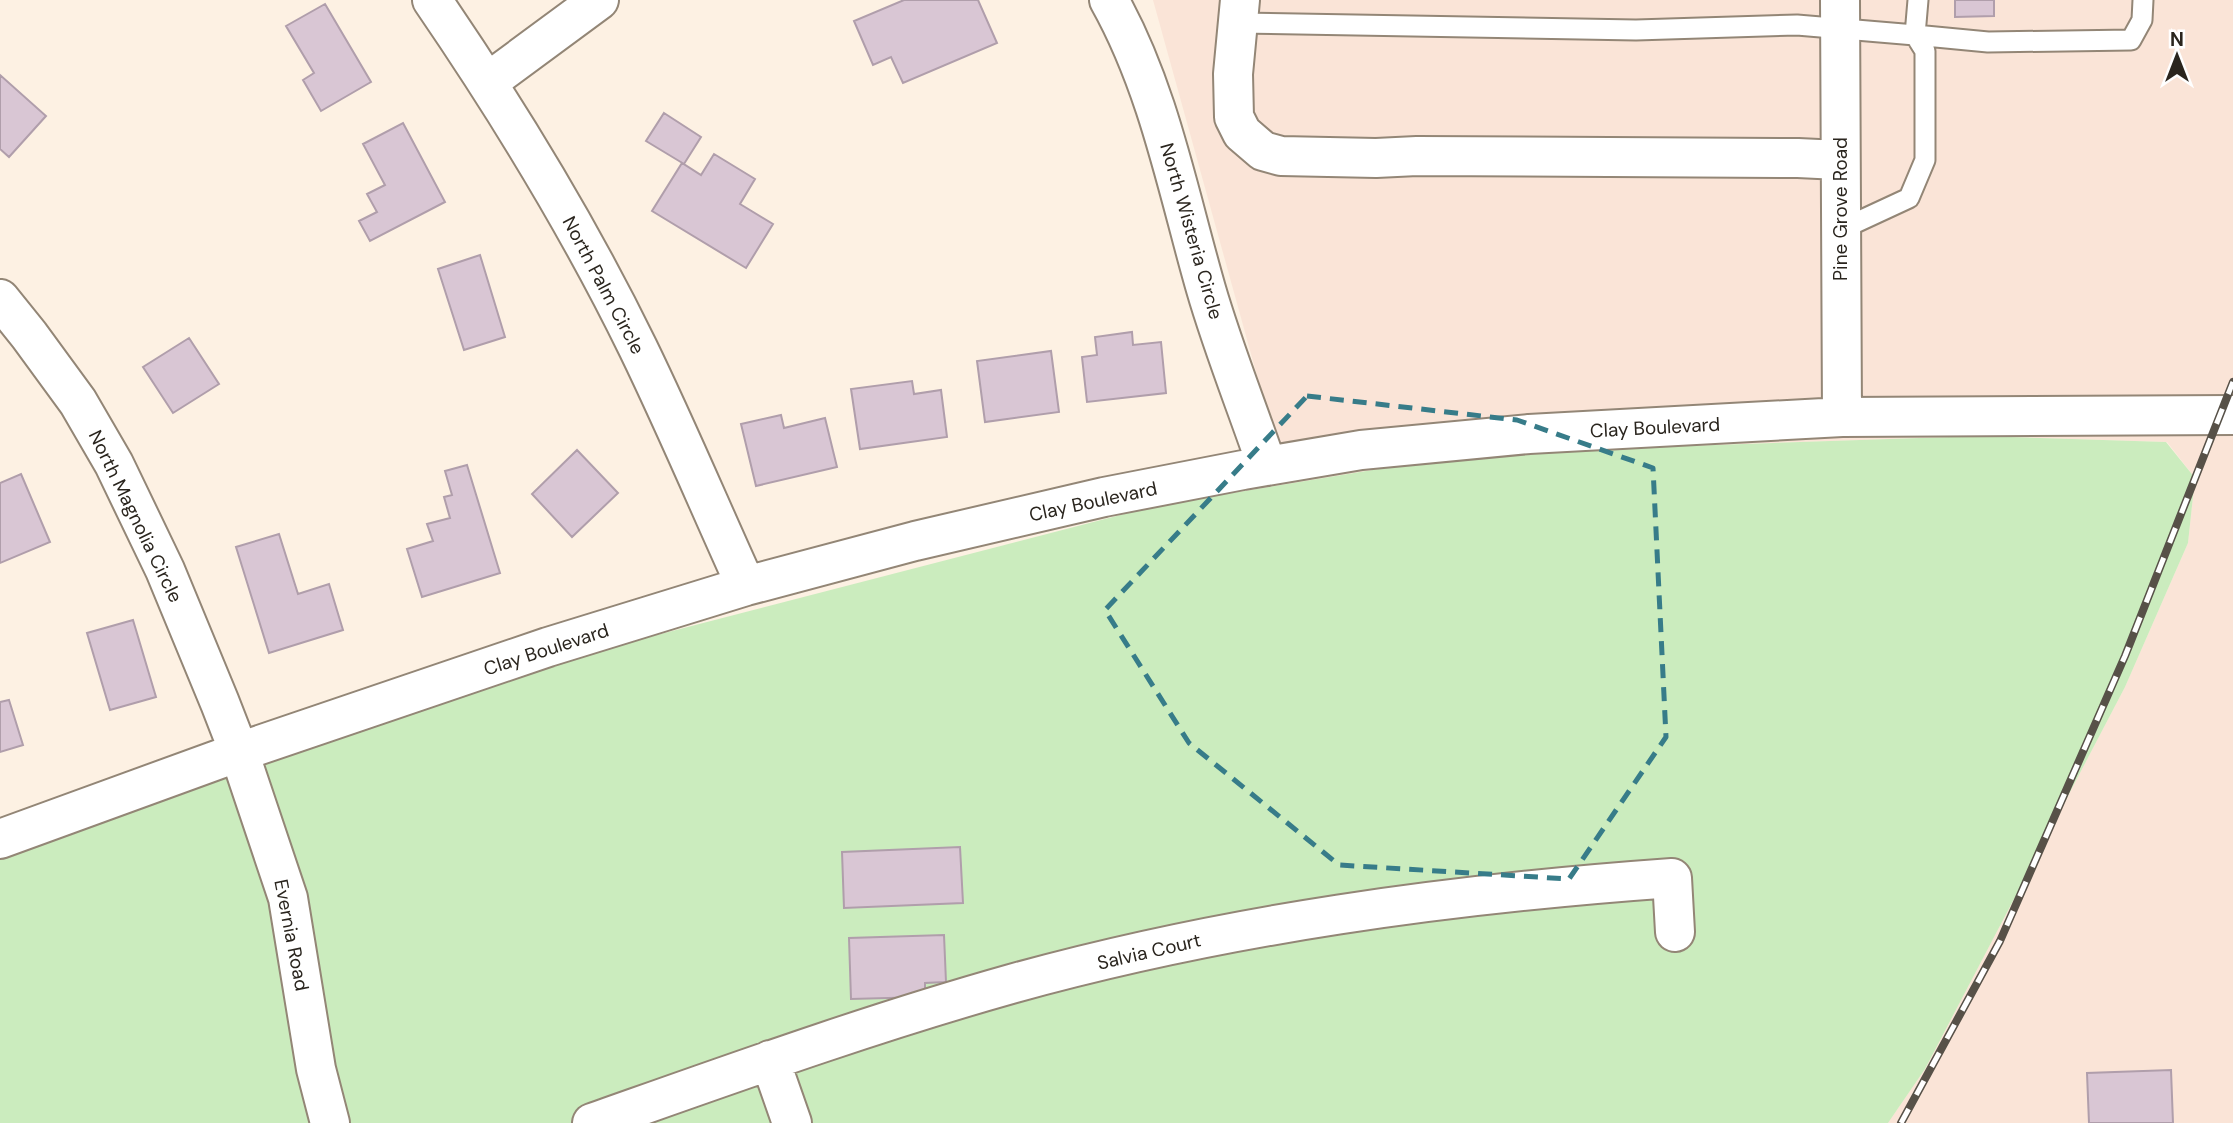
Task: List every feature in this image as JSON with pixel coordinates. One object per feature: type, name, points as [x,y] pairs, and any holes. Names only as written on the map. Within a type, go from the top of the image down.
[{"type":"street","name":"North Palm Circle","points":[[432,0],[488,82],[569,217],[638,348],[746,586]]},
{"type":"street","points":[[488,82],[599,0]]},
{"type":"street","name":"North Wisteria Circle","points":[[1110,0],[1127,30],[1163,132],[1207,291],[1268,466]]},
{"type":"street","points":[[1239,11],[1233,74],[1234,117],[1242,133],[1263,151],[1281,156],[1839,160]]},
{"type":"street","name":"Pine Grove Road","points":[[1840,15],[1842,417]]},
{"type":"street","name":"North Magnolia Circle","points":[[0,299],[78,402],[114,464],[165,570],[239,752]]},
{"type":"street","name":"Clay Boulevard","points":[[0,839],[239,752],[548,647],[746,586],[915,541],[1104,497],[1361,450],[1529,434],[1842,417],[2233,415]]},
{"type":"street","name":"Evernia Road","points":[[239,752],[288,898],[316,1069],[330,1123]]},
{"type":"street","name":"Salvia Court","points":[[592,1123],[906,1015],[1013,984],[1121,956],[1340,913],[1561,886],[1672,878],[1675,932]]},
{"type":"street","points":[[770,1060],[792,1123]]},
{"type":"lane","points":[[1840,230],[1909,198],[1925,160],[1925,51],[1915,35],[1918,0]]},
{"type":"lane","points":[[1239,11],[1636,30],[1797,25],[1840,15],[1915,35],[1988,42],[2131,40],[2142,20],[2143,0]]},
{"type":"highlighted area","points":[[1307,396],[1517,420],[1653,468],[1666,737],[1569,879],[1339,865],[1189,743],[1105,610]]},
{"type":"shaded area","points":[[1153,0],[2233,0],[2233,1123],[1888,1123],[1925,1069],[2125,687],[2188,543],[2195,478],[2167,442],[1979,436],[1476,453],[1287,484]]},
{"type":"green space","points":[[1979,436],[2166,442],[2195,478],[2188,543],[2125,687],[1925,1069],[1888,1123],[0,1123],[0,844],[448,689],[1159,505],[1476,453]]},
{"type":"building","points":[[904,0],[978,0],[997,43],[903,83],[891,57],[873,65],[854,21]]},
{"type":"building","points":[[1955,0],[1994,0],[1994,16],[1955,17]]},
{"type":"building","points":[[325,4],[371,82],[321,111],[303,80],[314,73],[286,26]]},
{"type":"building","points":[[0,75],[46,116],[9,157],[0,149]]},
{"type":"building","points":[[664,113],[701,137],[684,164],[646,141]]},
{"type":"building","points":[[403,123],[445,202],[370,241],[359,221],[377,212],[367,194],[385,185],[363,144]]},
{"type":"building","points":[[714,154],[755,179],[740,204],[773,224],[746,268],[652,211],[682,163],[701,175]]},
{"type":"building","points":[[480,255],[505,337],[464,350],[438,269]]},
{"type":"building","points":[[1132,332],[1133,345],[1161,342],[1166,393],[1087,402],[1082,357],[1097,355],[1095,337]]},
{"type":"building","points":[[189,338],[219,384],[173,413],[143,367]]},
{"type":"building","points":[[1051,351],[1059,412],[985,422],[977,361]]},
{"type":"building","points":[[912,381],[914,394],[941,390],[947,437],[860,449],[851,389]]},
{"type":"building","points":[[781,415],[784,428],[825,418],[837,467],[756,486],[741,424]]},
{"type":"building","points":[[577,450],[618,493],[572,537],[532,494]]},
{"type":"building","points":[[467,465],[500,573],[422,597],[407,549],[433,541],[427,524],[450,518],[444,497],[452,495],[445,471]]},
{"type":"building","points":[[21,474],[50,542],[0,563],[0,483]]},
{"type":"building","points":[[279,534],[298,594],[329,584],[343,630],[269,653],[236,547]]},
{"type":"building","points":[[133,620],[156,697],[110,710],[87,633]]},
{"type":"building","points":[[9,700],[23,745],[0,752],[0,702]]},
{"type":"building","points":[[960,847],[963,903],[844,908],[842,852]]},
{"type":"building","points":[[944,935],[946,982],[925,983],[925,997],[851,999],[849,938]]},
{"type":"building","points":[[2171,1070],[2173,1123],[2089,1123],[2087,1073]]},
{"type":"railway","points":[[1901,1123],[2000,941],[2125,656],[2233,382]]}]
